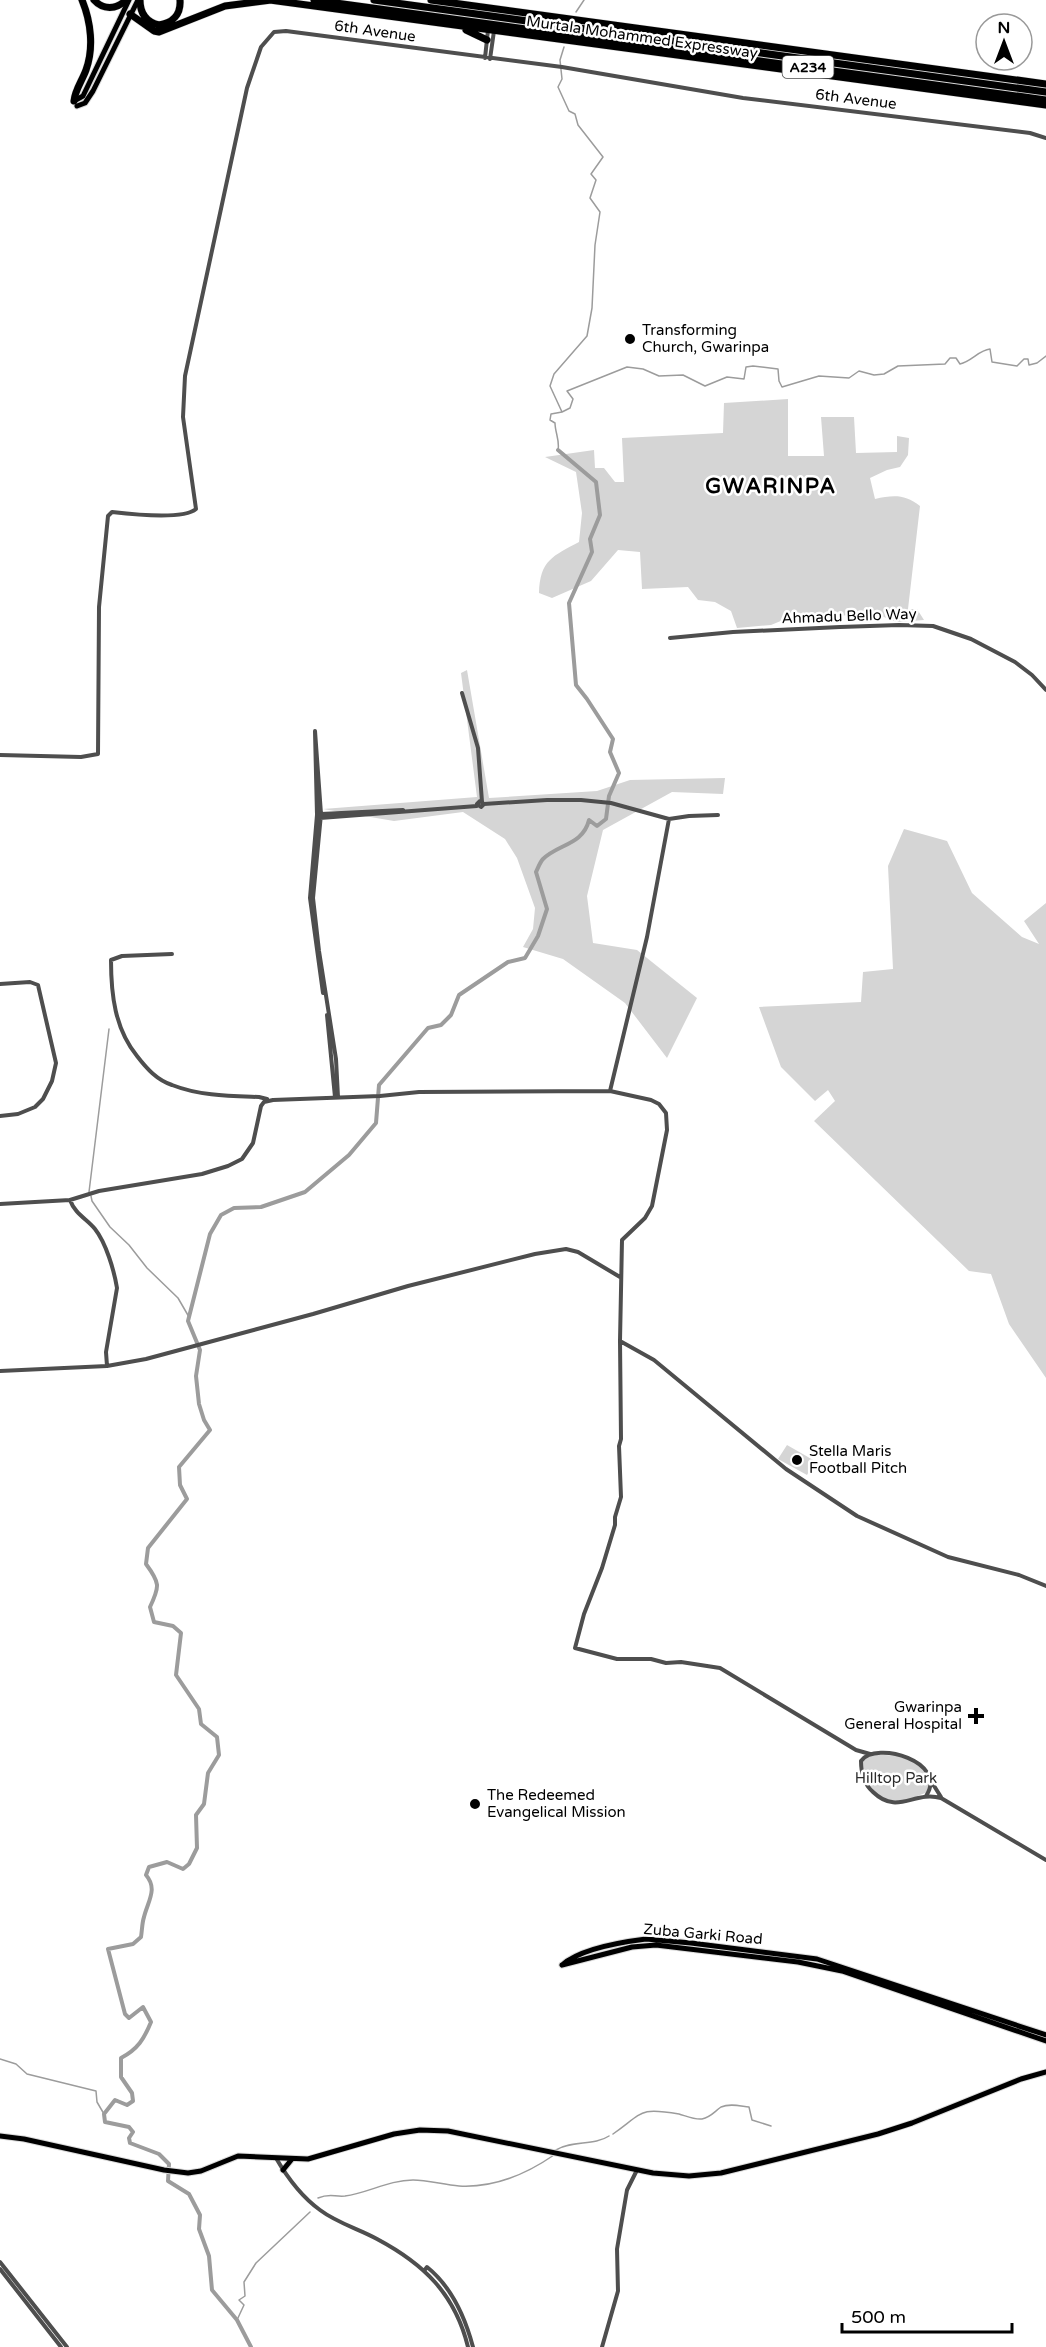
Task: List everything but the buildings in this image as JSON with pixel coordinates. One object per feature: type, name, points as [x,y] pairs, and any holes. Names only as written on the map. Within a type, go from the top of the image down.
[{"type":"highway","points":[[75,104],[90,50],[89,21],[82,0]]},
{"type":"highway","points":[[93,0],[110,8],[128,0]]},
{"type":"highway","points":[[139,0],[146,19],[159,25],[175,18],[180,9],[180,0]]},
{"type":"highway","name":"Murtala Mohammed Expressway","points":[[130,14],[152,30],[159,32],[225,6],[271,0],[1046,105]]},
{"type":"highway","name":"Murtala Mohammed Expressway","points":[[314,0],[1046,100]]},
{"type":"highway","name":"Murtala Mohammed Expressway","points":[[375,0],[1046,92]]},
{"type":"highway","name":"Murtala Mohammed Expressway","points":[[431,0],[1046,84]]},
{"type":"highway","points":[[584,21],[617,33]]},
{"type":"highway","points":[[428,22],[468,31],[487,40]]},
{"type":"highway","points":[[579,42],[619,41]]},
{"type":"highway","points":[[908,73],[924,71],[967,73]]},
{"type":"highway","points":[[920,82],[943,91]]},
{"type":"main road","points":[[75,104],[83,96],[128,0]]},
{"type":"main road","points":[[75,104],[85,103],[93,91],[139,0]]},
{"type":"main road","name":"Zuba Garki Road","points":[[1046,2035],[878,1978],[804,1956],[646,1939],[604,1948],[569,1959],[562,1965],[632,1947],[656,1946],[798,1962],[842,1971],[1046,2041]]},
{"type":"main road","points":[[0,2136],[188,2173],[201,2171],[238,2156],[292,2160],[314,2157],[394,2134],[438,2130],[467,2133],[637,2170],[680,2176],[721,2173],[878,2134],[912,2123],[1021,2079],[1046,2072]]},
{"type":"main road","points":[[283,2170],[292,2160]]},
{"type":"street","name":"6th Avenue","points":[[0,755],[81,757],[98,754],[100,596],[109,513],[174,515],[196,509],[183,417],[184,386],[247,88],[255,62],[267,38],[273,32],[286,31],[560,67],[743,98],[1030,133],[1046,138]]},
{"type":"street","points":[[487,58],[487,40],[491,31]]},
{"type":"street","points":[[487,58],[491,31]]},
{"type":"street","name":"Ahmadu Bello Way","points":[[670,638],[733,632],[840,627],[933,626],[971,639],[1014,662],[1032,675],[1046,690]]},
{"type":"street","points":[[462,693],[477,748],[480,804]]},
{"type":"street","points":[[319,816],[315,731],[319,816],[310,898],[337,1097]]},
{"type":"street","points":[[319,816],[546,800],[609,802],[669,819],[718,815]]},
{"type":"street","points":[[610,1091],[650,928],[669,819]]},
{"type":"street","points":[[172,954],[115,957],[111,960],[119,1026],[126,1042],[145,1067],[169,1084],[201,1093],[262,1098],[268,1101]]},
{"type":"street","points":[[0,984],[30,982],[38,985],[56,1063],[52,1081],[40,1102],[18,1114],[0,1116]]},
{"type":"street","points":[[262,1104],[268,1101],[419,1092],[610,1091],[656,1102],[664,1109],[668,1124],[652,1206],[645,1218],[621,1240],[621,1439],[619,1446],[621,1497],[608,1551],[584,1614],[575,1648],[617,1659],[651,1659],[666,1663],[681,1662],[720,1668],[855,1750],[910,1758],[927,1772],[941,1798]]},
{"type":"street","points":[[0,1204],[70,1200],[91,1193],[202,1174],[236,1162],[246,1155],[253,1143],[262,1098]]},
{"type":"street","points":[[70,1200],[74,1209],[94,1228],[104,1243],[115,1277],[117,1288],[106,1352],[107,1366]]},
{"type":"street","points":[[0,1371],[107,1366],[146,1359],[408,1286],[548,1252],[573,1250],[620,1277]]},
{"type":"street","points":[[620,1341],[647,1355],[786,1469],[857,1516],[948,1557],[1019,1575],[1046,1586]]},
{"type":"street","points":[[855,1750],[861,1761],[866,1785],[883,1800],[900,1803],[926,1796],[941,1798],[1046,1860]]},
{"type":"street","points":[[861,1761],[870,1754]]},
{"type":"street","points":[[926,1796],[931,1779]]},
{"type":"street","points":[[278,2158],[283,2170],[302,2193],[321,2208],[387,2245],[433,2275],[462,2313],[473,2347]]},
{"type":"street","points":[[602,2347],[618,2291],[617,2249],[627,2190],[637,2170]]},
{"type":"street","points":[[0,2262],[17,2289],[62,2347]]},
{"type":"street","points":[[0,2269],[67,2347]]},
{"type":"street","points":[[433,2275],[455,2308],[468,2347]]},
{"type":"green space","points":[[788,399],[788,456],[824,456],[821,417],[854,417],[856,453],[897,452],[897,436],[909,438],[908,455],[900,467],[870,478],[875,499],[899,497],[909,499],[920,506],[908,609],[917,609],[924,620],[897,622],[876,614],[788,618],[771,625],[737,628],[731,611],[715,602],[698,600],[688,587],[642,589],[640,552],[618,550],[591,581],[552,598],[539,593],[545,566],[562,551],[579,542],[582,513],[576,472],[545,457],[594,450],[595,468],[604,468],[615,482],[624,482],[622,438],[723,433],[724,403]]},
{"type":"green space","points":[[467,670],[489,798],[597,791],[630,780],[725,778],[723,794],[672,792],[603,830],[587,896],[593,943],[637,950],[697,998],[667,1058],[625,1003],[563,959],[523,947],[533,929],[535,908],[517,858],[505,839],[463,812],[394,821],[323,809],[477,797],[461,673]]},
{"type":"green space","points":[[904,829],[947,841],[972,893],[1022,937],[1039,944],[1024,921],[1046,903],[1046,1378],[1009,1324],[991,1274],[969,1271],[814,1121],[835,1101],[828,1090],[815,1101],[781,1067],[759,1007],[861,1002],[863,972],[893,969],[888,866]]},
{"type":"green space","name":"Stella Maris Football Pitch","points":[[787,1445],[815,1461],[807,1475],[778,1459]]},
{"type":"green space","name":"Hilltop Park","points":[[870,1755],[902,1757],[916,1763],[929,1776],[928,1792],[900,1801],[884,1799],[873,1789],[865,1775],[862,1760]]},
{"type":"waterway","points":[[576,12],[584,0]]},
{"type":"waterway","points":[[558,450],[555,423],[550,420],[551,414],[562,412],[550,386],[554,374],[587,336],[592,308],[595,245],[600,212],[590,198],[596,180],[591,174],[603,157],[578,125],[575,114],[569,111],[558,87],[562,79],[560,60],[564,47]]},
{"type":"waterway","points":[[562,412],[570,408],[573,399],[567,391],[627,367],[643,369],[659,376],[683,375],[705,386],[727,377],[744,379],[746,367],[778,369],[782,387],[819,376],[849,378],[859,371],[874,375],[884,374],[898,366],[945,364],[950,358],[956,358],[960,364],[990,349],[992,362],[1017,366],[1024,359],[1028,359],[1029,365],[1037,363],[1046,356]]},
{"type":"waterway","points":[[251,2347],[237,2320],[212,2290],[209,2256],[199,2229],[200,2215],[189,2194],[168,2181],[169,2164],[159,2154],[130,2143],[129,2138],[133,2132],[129,2127],[105,2122],[104,2114],[115,2100],[127,2105],[133,2101],[132,2093],[121,2077],[121,2058],[140,2043],[151,2022],[143,2007],[129,2018],[125,2014],[108,1949],[133,1944],[141,1937],[143,1919],[152,1890],[150,1880],[146,1875],[149,1867],[167,1862],[183,1869],[189,1864],[197,1848],[196,1815],[204,1804],[208,1773],[219,1755],[217,1737],[201,1724],[199,1709],[176,1675],[181,1633],[173,1626],[154,1622],[150,1607],[157,1585],[146,1564],[148,1548],[187,1499],[180,1485],[179,1467],[210,1430],[199,1404],[196,1376],[200,1350],[188,1321],[210,1234],[221,1215],[234,1208],[261,1207],[305,1192],[349,1155],[376,1123],[379,1085],[428,1028],[441,1025],[451,1015],[459,995],[508,962],[525,958],[538,936],[547,909],[536,872],[542,860],[581,835],[589,820],[597,826],[606,819],[609,796],[619,773],[610,752],[613,739],[576,685],[569,603],[592,552],[590,539],[600,515],[596,482],[558,450]]},
{"type":"waterway","points":[[89,1192],[109,1029]]},
{"type":"waterway","points":[[91,1196],[110,1227],[178,1298],[189,1317]]},
{"type":"waterway","points":[[0,2059],[16,2064],[27,2074],[96,2091],[97,2102],[104,2114]]},
{"type":"waterway","points":[[613,2134],[637,2116],[649,2111],[702,2119],[721,2107],[731,2105],[749,2107],[752,2120],[771,2126]]},
{"type":"waterway","points":[[556,2150],[609,2136]]},
{"type":"waterway","points":[[318,2198],[345,2196],[404,2181],[419,2180],[459,2186],[485,2185],[509,2179],[532,2169],[554,2155]]},
{"type":"waterway","points":[[237,2320],[244,2305],[239,2300],[245,2296],[244,2282],[256,2263],[310,2212]]},
{"type":"place","name":"Transforming Church, Gwarinpa","points":[[630,339]]},
{"type":"place","name":"Stella Maris Football Pitch","points":[[797,1460]]},
{"type":"place","name":"Gwarinpa General Hospital","points":[[976,1716]]},
{"type":"place","name":"The Redeemed Evangelical Mission","points":[[475,1804]]},
{"type":"district","name":"GWARINPA","points":[[771,486]]}]
